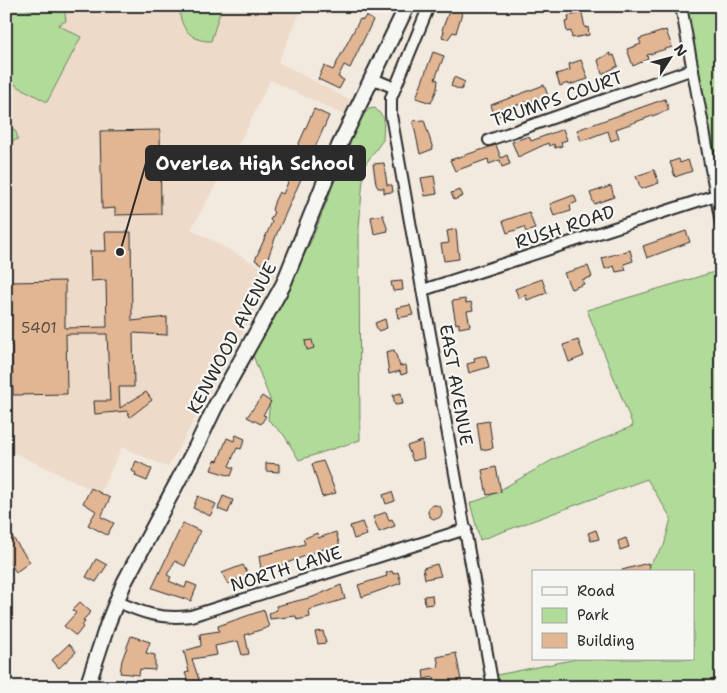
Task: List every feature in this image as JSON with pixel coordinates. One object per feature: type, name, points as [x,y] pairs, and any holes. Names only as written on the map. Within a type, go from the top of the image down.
[{"type":"main road","name":"KENWOOD AVENUE","points":[[87,687],[116,601],[215,407],[283,285],[339,146],[407,6]]},
{"type":"street","name":"EAST AVENUE","points":[[429,6],[391,98],[391,115],[395,148],[423,290],[493,687]]},
{"type":"street","points":[[681,6],[721,223]]},
{"type":"street","name":"TRUMPS COURT","points":[[489,140],[693,69]]},
{"type":"street","points":[[371,78],[395,88]]},
{"type":"street","name":"RUSH ROAD","points":[[423,290],[716,195]]},
{"type":"street","name":"NORTH LANE","points":[[116,601],[150,616],[170,618],[191,616],[466,529]]},
{"type":"shaded area","points":[[6,6],[303,6],[278,62],[351,101],[345,115],[270,80],[246,130],[191,229],[275,275],[168,467],[122,447],[100,493],[6,449]]},
{"type":"green space","points":[[6,6],[21,6],[31,11],[30,6],[64,6],[66,21],[58,25],[81,37],[47,102],[6,80]]},
{"type":"green space","points":[[180,6],[225,6],[221,9],[211,41],[197,39],[187,31],[181,20]]},
{"type":"green space","points":[[687,6],[721,6],[721,195]]},
{"type":"green space","points":[[375,108],[384,118],[383,140],[364,166],[359,228],[360,440],[299,460],[284,435],[268,420],[270,399],[252,353],[285,295],[312,239],[359,119],[369,109]]},
{"type":"green space","points":[[11,127],[16,132],[18,139],[11,142],[6,175],[6,131]]},
{"type":"green space","points":[[721,270],[721,687],[500,687],[497,675],[572,660],[694,660],[694,570],[645,570],[664,546],[671,518],[647,479],[480,540],[470,503],[488,497],[554,459],[633,426],[587,310]]},
{"type":"building","points":[[451,6],[464,6],[456,33],[453,32],[448,39],[442,37],[444,31],[442,30]]},
{"type":"building","points":[[582,13],[585,28],[588,27],[589,35],[572,38],[571,31],[567,32],[565,22],[569,21],[568,16]]},
{"type":"building","points":[[366,16],[373,20],[350,68],[344,65],[338,77],[344,80],[339,89],[318,79],[324,66],[333,70],[360,19],[363,20]]},
{"type":"building","points":[[666,30],[672,47],[647,55],[648,59],[633,66],[627,49],[641,44],[639,39]]},
{"type":"building","points":[[433,52],[444,56],[435,79],[438,80],[437,89],[431,103],[416,98]]},
{"type":"building","points":[[610,53],[611,56],[614,55],[618,66],[602,74],[598,60]]},
{"type":"building","points":[[581,60],[588,79],[560,86],[556,74],[570,70],[569,64]]},
{"type":"building","points":[[454,77],[465,82],[461,90],[451,86]]},
{"type":"building","points":[[544,85],[548,96],[511,107],[513,111],[495,117],[491,105]]},
{"type":"building","points":[[665,99],[669,110],[616,129],[619,138],[611,141],[608,131],[581,141],[577,130]]},
{"type":"building","points":[[314,109],[329,116],[277,233],[265,266],[255,260],[272,222],[270,220],[274,212],[272,210],[275,200],[279,192],[283,194],[289,180],[284,178]]},
{"type":"building","points":[[424,120],[433,149],[420,154],[413,121]]},
{"type":"building","points":[[563,129],[567,140],[561,142],[562,146],[555,148],[554,144],[549,146],[548,143],[518,157],[512,142],[529,136],[531,141]]},
{"type":"building","points":[[160,130],[161,214],[115,215],[115,208],[102,209],[100,131]]},
{"type":"building","points":[[496,145],[501,158],[507,155],[510,164],[502,167],[500,160],[489,164],[488,159],[455,171],[450,160]]},
{"type":"building","points":[[679,159],[680,163],[688,160],[692,171],[675,177],[670,162]]},
{"type":"building","points":[[384,163],[387,185],[392,185],[393,192],[384,193],[384,188],[378,188],[376,184],[373,164]]},
{"type":"building","points":[[654,170],[659,183],[641,189],[636,176]]},
{"type":"building","points":[[434,176],[437,194],[425,196],[421,178]]},
{"type":"building","points":[[611,186],[614,197],[594,204],[590,193]]},
{"type":"building","points":[[460,190],[463,196],[454,200],[451,193]]},
{"type":"building","points":[[574,195],[577,202],[570,205],[571,211],[554,216],[550,204]]},
{"type":"building","points":[[529,212],[535,229],[526,232],[524,227],[507,233],[503,221]]},
{"type":"building","points":[[383,215],[388,231],[374,234],[371,217]]},
{"type":"building","points":[[456,229],[459,259],[444,261],[441,244],[449,243],[447,231]]},
{"type":"building","points":[[686,231],[690,242],[647,258],[643,246]]},
{"type":"building","points":[[105,232],[131,232],[132,321],[167,317],[167,335],[133,333],[134,387],[119,387],[120,408],[146,392],[152,400],[130,417],[127,411],[95,414],[94,401],[110,401],[107,334],[66,334],[67,394],[13,395],[12,345],[6,346],[6,313],[11,313],[10,282],[65,281],[65,328],[107,327],[106,280],[91,281],[90,251],[106,251]]},
{"type":"building","points":[[630,250],[633,261],[624,264],[626,270],[616,272],[614,266],[605,269],[602,258]]},
{"type":"building","points":[[588,266],[592,277],[582,280],[584,284],[571,289],[564,273]]},
{"type":"building","points":[[542,279],[547,293],[527,300],[526,295],[519,298],[515,289]]},
{"type":"building","points":[[402,281],[403,290],[393,291],[391,282]]},
{"type":"building","points":[[465,299],[466,303],[471,302],[473,310],[467,311],[470,326],[459,328],[459,323],[456,324],[452,301]]},
{"type":"building","points":[[410,305],[413,315],[398,318],[396,308]]},
{"type":"building","points":[[385,319],[387,328],[378,331],[375,323]]},
{"type":"building","points":[[312,340],[314,348],[307,350],[305,341]]},
{"type":"building","points":[[578,340],[584,356],[569,362],[563,345]]},
{"type":"building","points":[[394,350],[400,366],[406,365],[407,373],[401,375],[400,371],[389,374],[386,352]]},
{"type":"building","points":[[486,356],[489,367],[469,373],[467,364],[475,362],[474,358]]},
{"type":"building","points":[[401,393],[403,404],[395,405],[393,395]]},
{"type":"building","points":[[262,396],[271,402],[263,415],[266,416],[261,424],[247,417]]},
{"type":"building","points":[[489,421],[493,448],[481,450],[477,423]]},
{"type":"building","points":[[236,435],[245,439],[241,449],[237,448],[229,466],[234,468],[231,476],[211,470],[215,460],[218,461],[227,438],[234,441]]},
{"type":"building","points":[[422,441],[424,458],[413,461],[407,446]]},
{"type":"building","points":[[136,461],[152,469],[147,481],[135,476],[136,473],[132,471]]},
{"type":"building","points":[[323,461],[336,493],[322,497],[312,464]]},
{"type":"building","points":[[266,463],[279,464],[279,472],[266,471]]},
{"type":"building","points":[[496,467],[501,492],[487,495],[482,470]]},
{"type":"building","points":[[91,488],[110,498],[101,517],[114,523],[107,535],[88,525],[96,511],[83,503]]},
{"type":"building","points":[[392,492],[395,501],[386,504],[383,495]]},
{"type":"building","points":[[198,496],[216,504],[210,516],[193,508]]},
{"type":"building","points":[[223,496],[233,500],[228,513],[218,509]]},
{"type":"building","points":[[435,505],[440,507],[442,512],[440,517],[435,519],[430,517],[428,512],[430,507]]},
{"type":"building","points":[[386,512],[389,520],[392,519],[395,526],[379,532],[373,517]]},
{"type":"building","points":[[362,522],[367,535],[354,539],[350,526]]},
{"type":"building","points":[[183,523],[200,531],[185,566],[175,561],[167,575],[171,577],[169,581],[185,588],[187,582],[197,586],[191,601],[152,588]]},
{"type":"building","points":[[6,528],[30,562],[16,572],[6,558]]},
{"type":"building","points":[[596,530],[599,539],[591,541],[588,533]]},
{"type":"building","points":[[336,532],[340,547],[330,551],[329,547],[279,566],[261,569],[259,556],[305,544],[303,539],[317,533],[318,538]]},
{"type":"building","points":[[626,538],[629,547],[620,550],[618,541]]},
{"type":"building","points":[[96,559],[107,565],[96,582],[86,577]]},
{"type":"building","points":[[648,563],[650,570],[622,570]]},
{"type":"building","points":[[437,564],[441,576],[425,579],[423,568]]},
{"type":"building","points":[[243,565],[249,576],[239,582],[238,579],[228,584],[222,573]]},
{"type":"building","points":[[392,571],[393,574],[398,572],[401,583],[362,597],[358,585],[387,576],[386,573]]},
{"type":"building","points":[[341,585],[345,599],[309,610],[310,617],[297,620],[296,616],[270,619],[269,613],[277,610],[276,606],[313,597]]},
{"type":"building","points":[[432,595],[433,604],[425,605],[424,596]]},
{"type":"building","points":[[80,602],[91,612],[83,620],[85,622],[83,627],[76,636],[64,626],[76,613],[72,610]]},
{"type":"building","points":[[264,610],[269,627],[245,635],[249,654],[242,655],[238,641],[215,646],[217,655],[192,659],[199,680],[189,683],[185,673],[189,672],[184,651],[201,646],[200,634],[219,631],[218,626]]},
{"type":"building","points":[[323,631],[326,643],[318,644],[315,632]]},
{"type":"building","points":[[131,636],[150,642],[146,653],[155,655],[155,670],[140,669],[139,675],[120,673],[122,660]]},
{"type":"building","points":[[69,644],[76,652],[59,668],[52,660]]},
{"type":"building","points":[[456,653],[462,686],[436,687],[434,677],[424,679],[423,670],[439,667],[437,657]]},
{"type":"place","name":"Overlea High School","points":[[120,252]]}]
